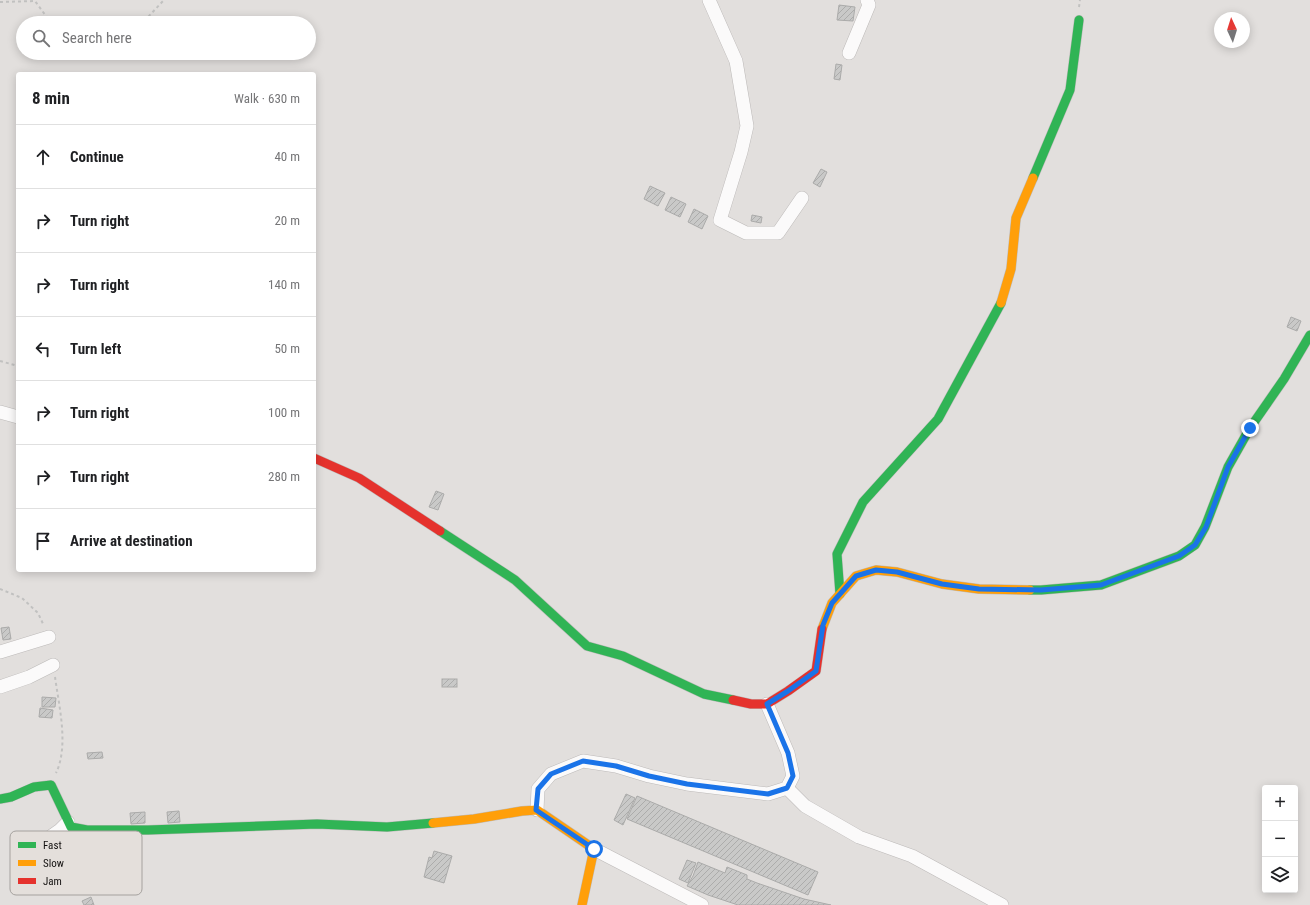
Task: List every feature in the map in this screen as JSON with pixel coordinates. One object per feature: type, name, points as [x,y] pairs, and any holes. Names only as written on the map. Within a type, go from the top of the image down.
[{"type":"street","points":[[709,0],[736,61],[747,126],[741,152],[720,220],[746,233],[778,233],[802,198]]},
{"type":"street","points":[[849,53],[869,4],[867,0]]},
{"type":"street","points":[[840,594],[837,554],[863,502],[938,419],[1001,302],[1011,269],[1016,218],[1070,90],[1079,20]]},
{"type":"street","points":[[316,459],[359,478],[515,580],[587,646],[623,656],[704,694],[751,704],[767,704],[816,671],[823,625],[832,603],[856,576],[876,570],[897,572],[942,584],[979,589],[1041,590],[1101,585],[1179,556],[1195,545],[1206,527],[1228,467],[1250,428],[1284,379],[1310,334]]},
{"type":"street","points":[[0,412],[16,416]]},
{"type":"street","points":[[0,652],[48,637]]},
{"type":"street","points":[[0,687],[29,677],[53,665]]},
{"type":"street","points":[[536,810],[538,789],[551,774],[583,761],[616,766],[649,776],[687,784],[768,794],[787,788],[793,776],[788,753],[767,704]]},
{"type":"street","points":[[0,799],[11,797],[34,787],[51,785],[71,827],[87,830],[148,830],[317,824],[387,827],[474,819],[536,810],[594,849],[702,905]]},
{"type":"street","points":[[787,788],[805,806],[859,837],[912,856],[1002,905]]},
{"type":"street","points":[[59,831],[68,822]]},
{"type":"street","points":[[582,905],[594,849]]},
{"type":"path","points":[[149,16],[164,0]]},
{"type":"path","points":[[0,2],[34,1],[46,16]]},
{"type":"path","points":[[0,361],[16,365]]},
{"type":"building","points":[[839,5],[855,7],[853,21],[837,20]]},
{"type":"building","points":[[836,64],[842,65],[840,80],[834,79]]},
{"type":"building","points":[[821,169],[827,172],[820,187],[813,183]]},
{"type":"building","points":[[650,186],[665,193],[658,206],[644,199]]},
{"type":"building","points":[[671,197],[686,204],[680,217],[665,210]]},
{"type":"building","points":[[694,209],[708,216],[702,229],[688,222]]},
{"type":"building","points":[[752,215],[762,217],[761,223],[751,221]]},
{"type":"building","points":[[1291,317],[1301,321],[1297,331],[1287,327]]},
{"type":"building","points":[[436,491],[444,494],[438,510],[429,507]]},
{"type":"building","points":[[9,627],[11,639],[3,640],[1,628]]},
{"type":"building","points":[[442,679],[457,679],[457,687],[442,687]]},
{"type":"building","points":[[42,697],[56,698],[55,707],[42,707]]},
{"type":"building","points":[[40,708],[53,710],[52,718],[39,717]]},
{"type":"building","points":[[102,752],[103,758],[88,759],[87,753]]},
{"type":"building","points":[[626,794],[635,798],[623,825],[614,820]]},
{"type":"building","points":[[637,796],[818,872],[808,895],[627,819]]},
{"type":"building","points":[[179,811],[180,822],[168,823],[167,812]]},
{"type":"building","points":[[145,812],[145,823],[131,824],[130,813]]},
{"type":"building","points":[[434,851],[452,856],[444,883],[424,877],[429,857],[432,858]]},
{"type":"building","points":[[687,860],[696,863],[688,883],[679,879]]},
{"type":"building","points":[[698,862],[725,873],[727,867],[747,875],[747,879],[757,883],[804,899],[831,905],[738,905],[687,886],[693,876]]},
{"type":"building","points":[[91,897],[94,905],[84,905],[82,901]]},
{"type":"traffic: fast","points":[[1033,178],[1070,90],[1079,20]]},
{"type":"traffic: fast","points":[[840,594],[837,554],[863,502],[938,419],[1001,303]]},
{"type":"traffic: fast","points":[[1030,590],[1101,585],[1179,556],[1195,545],[1205,527],[1228,467],[1250,428],[1284,379],[1310,335]]},
{"type":"traffic: fast","points":[[440,531],[515,580],[587,646],[623,656],[704,694],[733,700]]},
{"type":"traffic: fast","points":[[0,799],[11,797],[34,787],[51,785],[71,827],[87,830],[148,830],[317,824],[387,827],[433,823]]},
{"type":"traffic: slow","points":[[1001,303],[1011,269],[1016,218],[1033,178]]},
{"type":"traffic: slow","points":[[822,629],[832,603],[856,576],[876,570],[897,572],[942,584],[979,589],[1030,590]]},
{"type":"traffic: slow","points":[[433,823],[537,810],[594,849],[582,905]]},
{"type":"traffic: jam","points":[[316,459],[359,478],[440,531]]},
{"type":"traffic: jam","points":[[733,700],[751,704],[767,704],[816,671],[822,629]]},
{"type":"route","points":[[594,849],[536,810],[538,789],[551,774],[583,761],[616,766],[649,776],[687,784],[768,794],[787,788],[793,776],[788,753],[767,704],[816,671],[823,625],[832,603],[856,576],[876,570],[897,572],[942,584],[979,589],[1041,590],[1101,585],[1179,556],[1195,545],[1206,527],[1228,467],[1250,428]]}]
